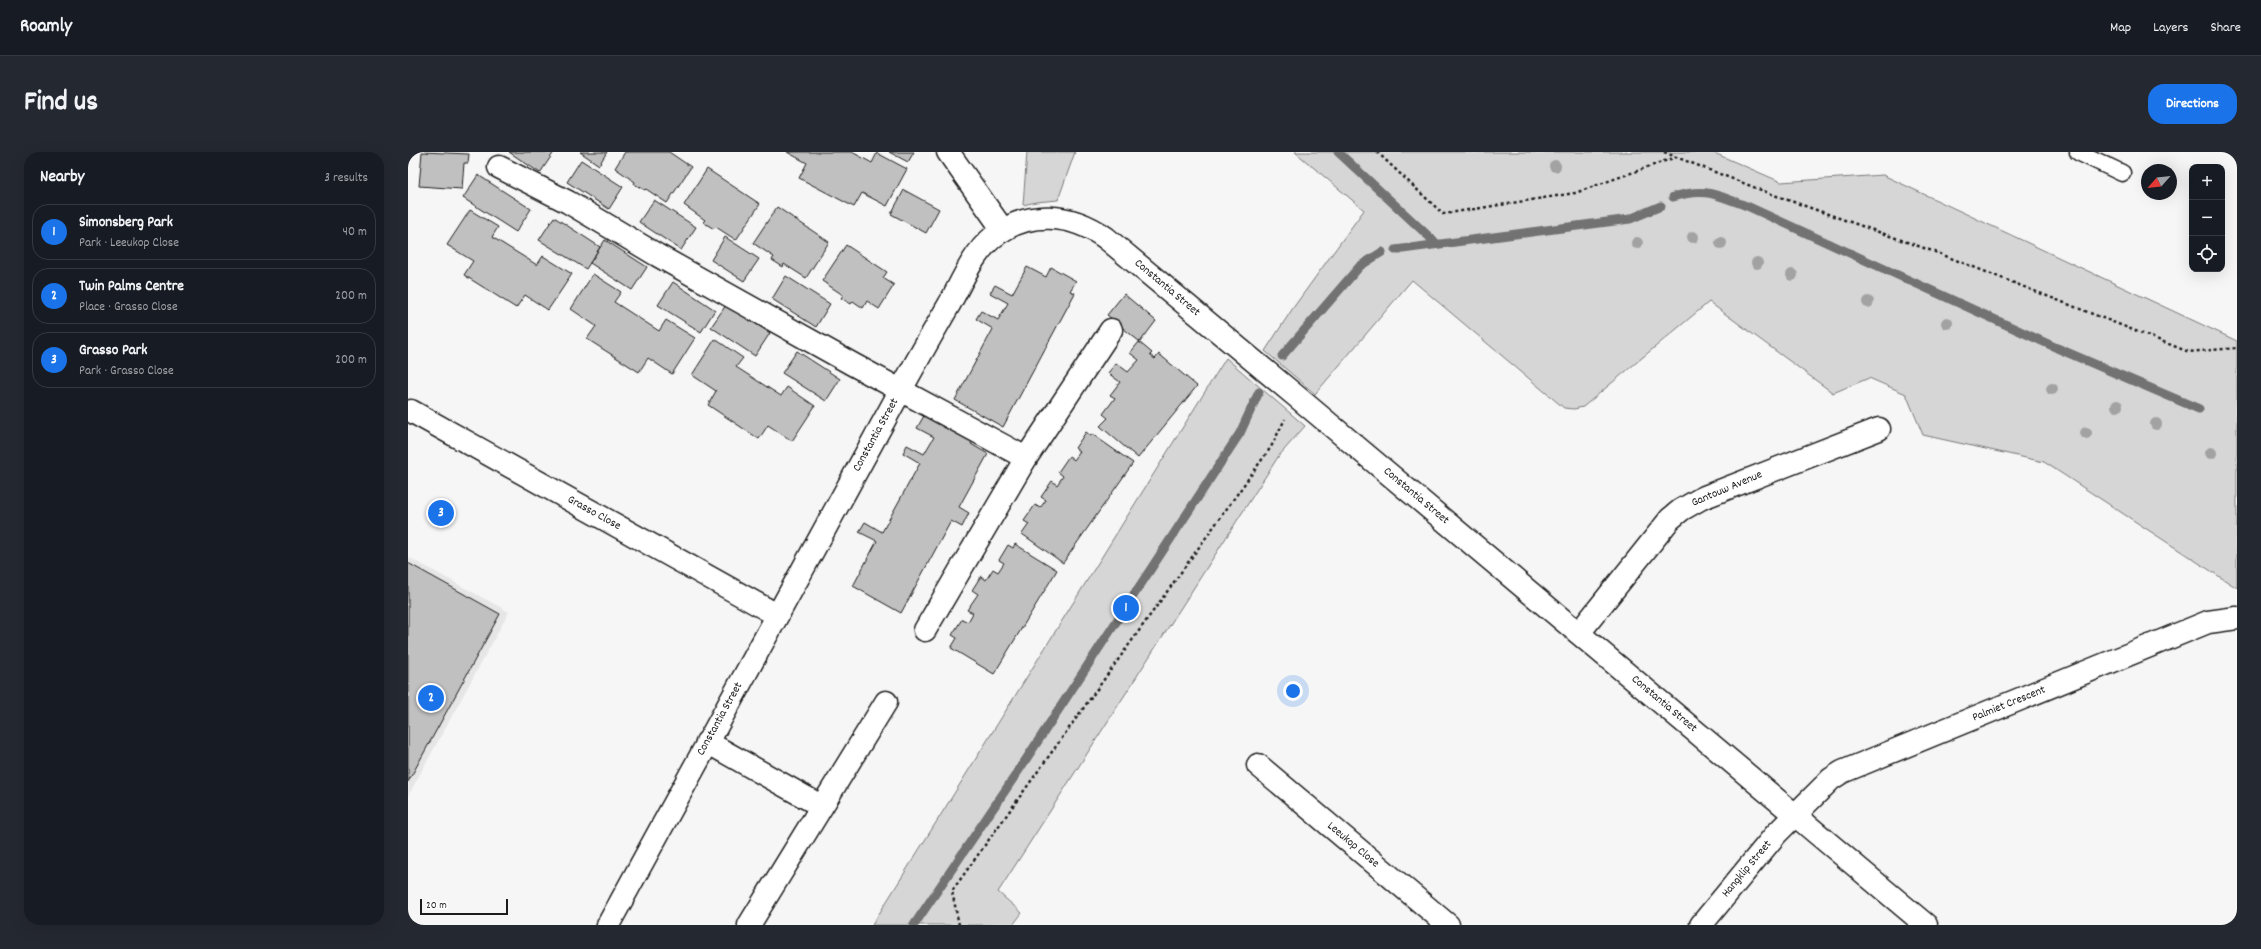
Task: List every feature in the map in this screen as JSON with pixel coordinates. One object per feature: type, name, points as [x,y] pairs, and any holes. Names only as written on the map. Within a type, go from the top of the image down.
[{"type":"street","points":[[948,152],[1003,230]]},
{"type":"street","points":[[499,167],[568,202],[657,255],[1026,458]]},
{"type":"street","name":"Constantia Street","points":[[608,925],[900,390],[980,250],[1003,230],[1016,223],[1046,217],[1062,218],[1092,228],[1296,396],[1926,925]]},
{"type":"street","points":[[925,630],[1026,458],[1111,330]]},
{"type":"street","name":"Grasso Close","points":[[411,412],[777,615]]},
{"type":"street","name":"Gantouw Avenue","points":[[1579,633],[1670,519],[1681,510],[1702,498],[1878,429]]},
{"type":"street","name":"Palmiet Crescent","points":[[1795,815],[1831,779],[1842,772],[2208,622],[2237,618]]},
{"type":"street","points":[[749,925],[886,702]]},
{"type":"street","points":[[707,742],[821,806]]},
{"type":"street","name":"Leeukop Close","points":[[1258,765],[1448,925]]},
{"type":"street","name":"Hangklip Street","points":[[1701,925],[1776,834],[1795,815]]},
{"type":"lane","points":[[2078,152],[2122,173]]},
{"type":"path","points":[[1377,152],[1443,214],[1575,193],[1676,157]]},
{"type":"path","points":[[1664,152],[1774,195],[1938,253],[2189,352],[2237,348]]},
{"type":"path","points":[[959,925],[952,891],[1271,447],[1296,396]]},
{"type":"shaded area","points":[[1027,152],[1075,152],[1058,200],[1023,205]]},
{"type":"shaded area","points":[[1295,152],[1712,152],[1781,182],[1883,175],[2237,341],[2237,588],[2044,462],[1923,435],[1906,394],[1869,378],[1833,393],[1709,302],[1583,407],[1574,409],[1564,408],[1412,280],[1315,394],[1265,351],[1293,308],[1364,210]]},
{"type":"shaded area","points":[[1226,358],[1305,426],[1278,457],[998,892],[1022,913],[1013,925],[872,925]]},
{"type":"shaded area","points":[[408,557],[509,612],[408,796]]},
{"type":"building","points":[[422,152],[469,154],[468,163],[464,163],[462,189],[419,186]]},
{"type":"building","points":[[509,152],[554,152],[540,173]]},
{"type":"building","points":[[580,152],[607,152],[599,165]]},
{"type":"building","points":[[625,152],[669,152],[691,167],[667,203],[646,189],[645,190],[634,184],[635,182],[615,168]]},
{"type":"building","points":[[787,152],[852,152],[872,163],[877,153],[907,169],[887,206],[862,193],[854,207],[799,178],[807,163]]},
{"type":"building","points":[[889,152],[914,152],[908,162]]},
{"type":"building","points":[[581,160],[623,187],[609,209],[567,182]]},
{"type":"building","points":[[707,169],[760,204],[736,240],[716,227],[714,229],[703,222],[705,220],[684,205]]},
{"type":"building","points":[[478,175],[531,209],[516,232],[463,198]]},
{"type":"building","points":[[904,190],[939,209],[926,233],[891,214]]},
{"type":"building","points":[[654,200],[696,227],[681,250],[639,222]]},
{"type":"building","points":[[777,207],[829,242],[806,278],[784,264],[783,267],[772,260],[774,257],[753,243]]},
{"type":"building","points":[[470,210],[498,227],[492,237],[537,265],[543,256],[572,274],[548,310],[525,295],[516,308],[464,275],[473,261],[447,245]]},
{"type":"building","points":[[554,217],[600,247],[586,269],[539,240]]},
{"type":"building","points":[[725,237],[759,259],[744,281],[711,260]]},
{"type":"building","points":[[605,240],[647,267],[632,290],[590,263]]},
{"type":"building","points":[[846,245],[887,272],[883,278],[894,285],[879,309],[867,301],[863,308],[853,301],[851,304],[841,298],[843,295],[822,281]]},
{"type":"building","points":[[1027,267],[1046,277],[1051,267],[1076,281],[1070,291],[1075,293],[1003,427],[955,400],[993,329],[976,319],[981,311],[998,320],[1008,303],[990,293],[995,285],[1012,294]]},
{"type":"building","points":[[593,274],[621,292],[614,302],[659,331],[666,320],[695,338],[672,374],[648,358],[639,372],[587,339],[596,326],[571,309]]},
{"type":"building","points":[[786,276],[830,304],[816,327],[772,299]]},
{"type":"building","points":[[673,282],[715,310],[701,332],[658,305]]},
{"type":"building","points":[[1124,294],[1156,321],[1140,342],[1107,315]]},
{"type":"building","points":[[726,305],[770,333],[755,356],[711,327]]},
{"type":"building","points":[[715,339],[743,358],[736,367],[781,396],[787,387],[815,406],[792,441],[768,425],[759,439],[708,405],[716,391],[692,375]]},
{"type":"building","points":[[1139,342],[1152,353],[1150,355],[1155,359],[1159,354],[1197,386],[1138,458],[1100,426],[1108,418],[1103,414],[1115,398],[1110,395],[1120,382],[1108,373],[1116,363],[1128,372],[1139,360],[1130,353]]},
{"type":"building","points":[[797,351],[840,379],[826,401],[782,373]]},
{"type":"building","points":[[929,407],[977,433],[971,444],[988,454],[959,507],[969,513],[962,527],[951,521],[901,613],[853,586],[877,541],[859,532],[865,522],[882,532],[920,463],[903,453],[907,445],[924,454],[934,437],[917,428]]},
{"type":"building","points":[[1086,432],[1091,436],[1092,434],[1133,463],[1063,563],[1022,534],[1029,524],[1024,521],[1035,505],[1040,508],[1046,500],[1041,497],[1052,481],[1057,485],[1063,476],[1058,472],[1069,456],[1074,460],[1080,452],[1075,448]]},
{"type":"building","points":[[1015,544],[1057,570],[994,674],[951,648],[957,638],[952,635],[962,619],[968,622],[973,613],[967,610],[978,594],[972,590],[981,576],[986,580],[993,569],[998,572],[1004,563],[999,560],[1008,545],[1013,548]]},
{"type":"building","points":[[408,563],[500,614],[408,782]]},
{"type":"waterway","points":[[1338,152],[1437,244]]},
{"type":"waterway","points":[[1673,197],[1684,194],[1703,193],[1719,196],[1747,206],[2057,348],[2199,409]]},
{"type":"waterway","points":[[1395,250],[1630,219],[1661,206]]},
{"type":"waterway","points":[[1282,356],[1360,266],[1382,252]]},
{"type":"waterway","points":[[914,925],[1019,770],[1240,433],[1259,392]]},
{"type":"place","name":"Grasso Park","points":[[441,513]]},
{"type":"place","name":"Simonsberg Park","points":[[1126,608]]},
{"type":"place","name":"Twin Palms Centre","points":[[431,698]]}]
